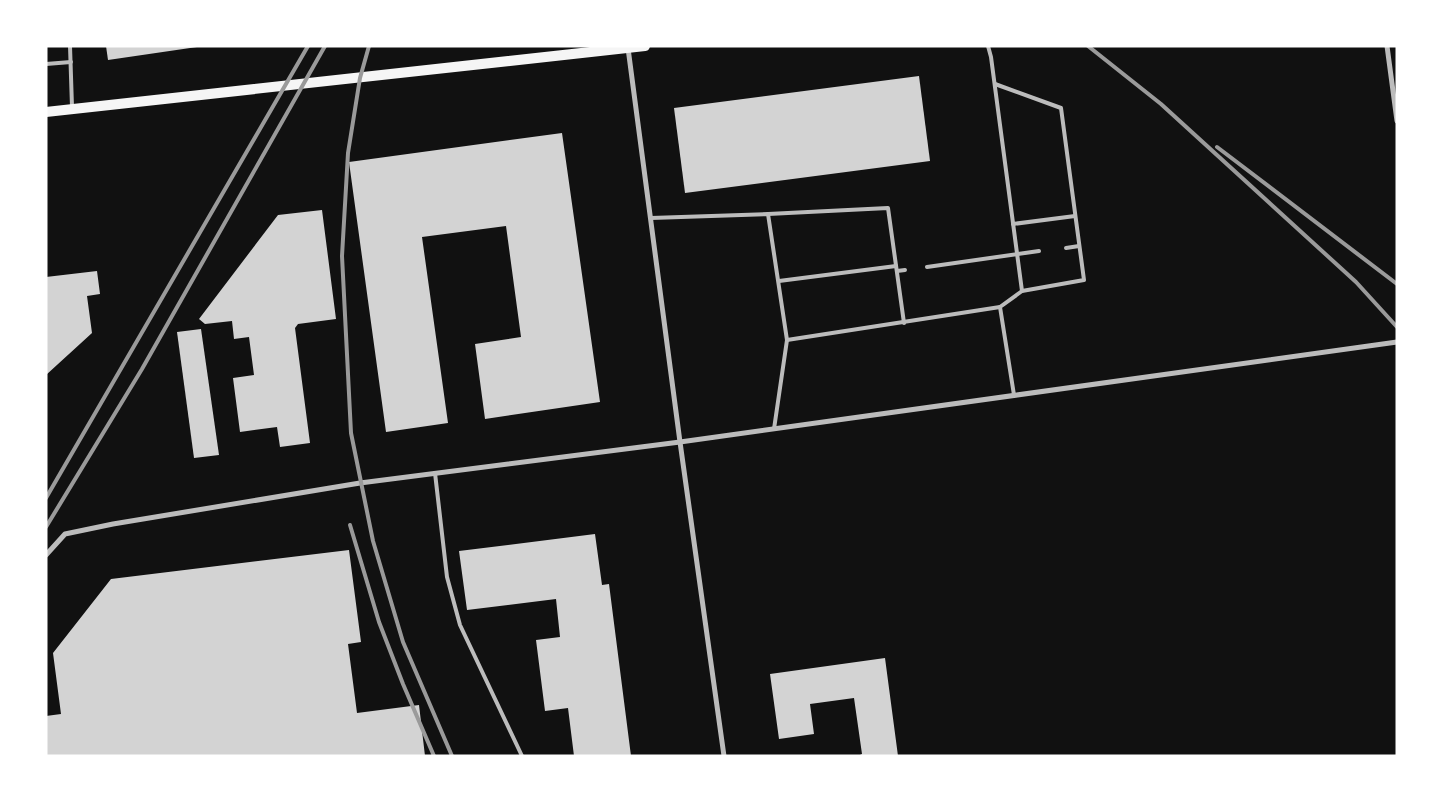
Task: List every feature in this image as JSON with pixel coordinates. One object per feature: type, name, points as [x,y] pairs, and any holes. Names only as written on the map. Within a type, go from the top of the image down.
[{"type":"main road","points":[[46,112],[645,46]]},
{"type":"street","points":[[1387,46],[1397,121]]},
{"type":"street","points":[[628,48],[724,756]]},
{"type":"street","points":[[46,555],[65,534],[113,524],[360,483],[680,442],[1397,342]]},
{"type":"lane","points":[[70,46],[72,109]]},
{"type":"lane","points":[[988,46],[995,84],[1022,291]]},
{"type":"lane","points":[[46,64],[70,62]]},
{"type":"lane","points":[[787,340],[1000,307],[1022,291],[1084,280],[1061,108],[995,84]]},
{"type":"lane","points":[[651,218],[888,208],[904,323]]},
{"type":"lane","points":[[768,214],[787,340],[774,429]]},
{"type":"lane","points":[[1013,224],[1075,216]]},
{"type":"lane","points":[[1066,248],[1079,246]]},
{"type":"lane","points":[[927,267],[1040,251]]},
{"type":"lane","points":[[779,281],[896,266]]},
{"type":"lane","points":[[897,271],[905,270]]},
{"type":"lane","points":[[1000,307],[1014,395]]},
{"type":"lane","points":[[435,473],[447,577],[460,625],[522,756]]},
{"type":"building","points":[[106,46],[197,46],[197,47],[108,60]]},
{"type":"building","points":[[919,76],[930,161],[685,193],[674,108]]},
{"type":"building","points":[[562,133],[600,402],[485,419],[475,344],[521,337],[506,226],[422,237],[448,423],[386,432],[349,162]]},
{"type":"building","points":[[322,210],[336,319],[298,324],[295,328],[310,443],[280,447],[277,427],[240,432],[233,378],[254,375],[249,337],[234,339],[232,321],[205,324],[199,319],[278,215]]},
{"type":"building","points":[[97,271],[100,294],[87,296],[92,333],[46,375],[46,277]]},
{"type":"building","points":[[201,329],[219,455],[194,458],[177,332]]},
{"type":"building","points":[[595,534],[602,585],[609,584],[631,756],[574,756],[568,708],[545,711],[536,640],[560,637],[556,599],[467,610],[459,551]]},
{"type":"building","points":[[349,550],[361,642],[348,644],[357,713],[419,705],[425,756],[46,756],[46,716],[61,714],[53,653],[111,579]]},
{"type":"building","points":[[885,658],[898,756],[858,756],[862,754],[854,698],[810,704],[814,734],[779,739],[770,674]]},
{"type":"railway","points":[[46,498],[308,46]]},
{"type":"railway","points":[[46,527],[142,369],[325,46]]},
{"type":"railway","points":[[369,46],[360,78],[348,153],[342,256],[351,433],[373,541],[403,642],[452,756]]},
{"type":"railway","points":[[1088,46],[1161,104],[1356,282],[1397,327]]},
{"type":"railway","points":[[1217,147],[1397,284]]},
{"type":"railway","points":[[350,525],[379,622],[434,756]]}]
